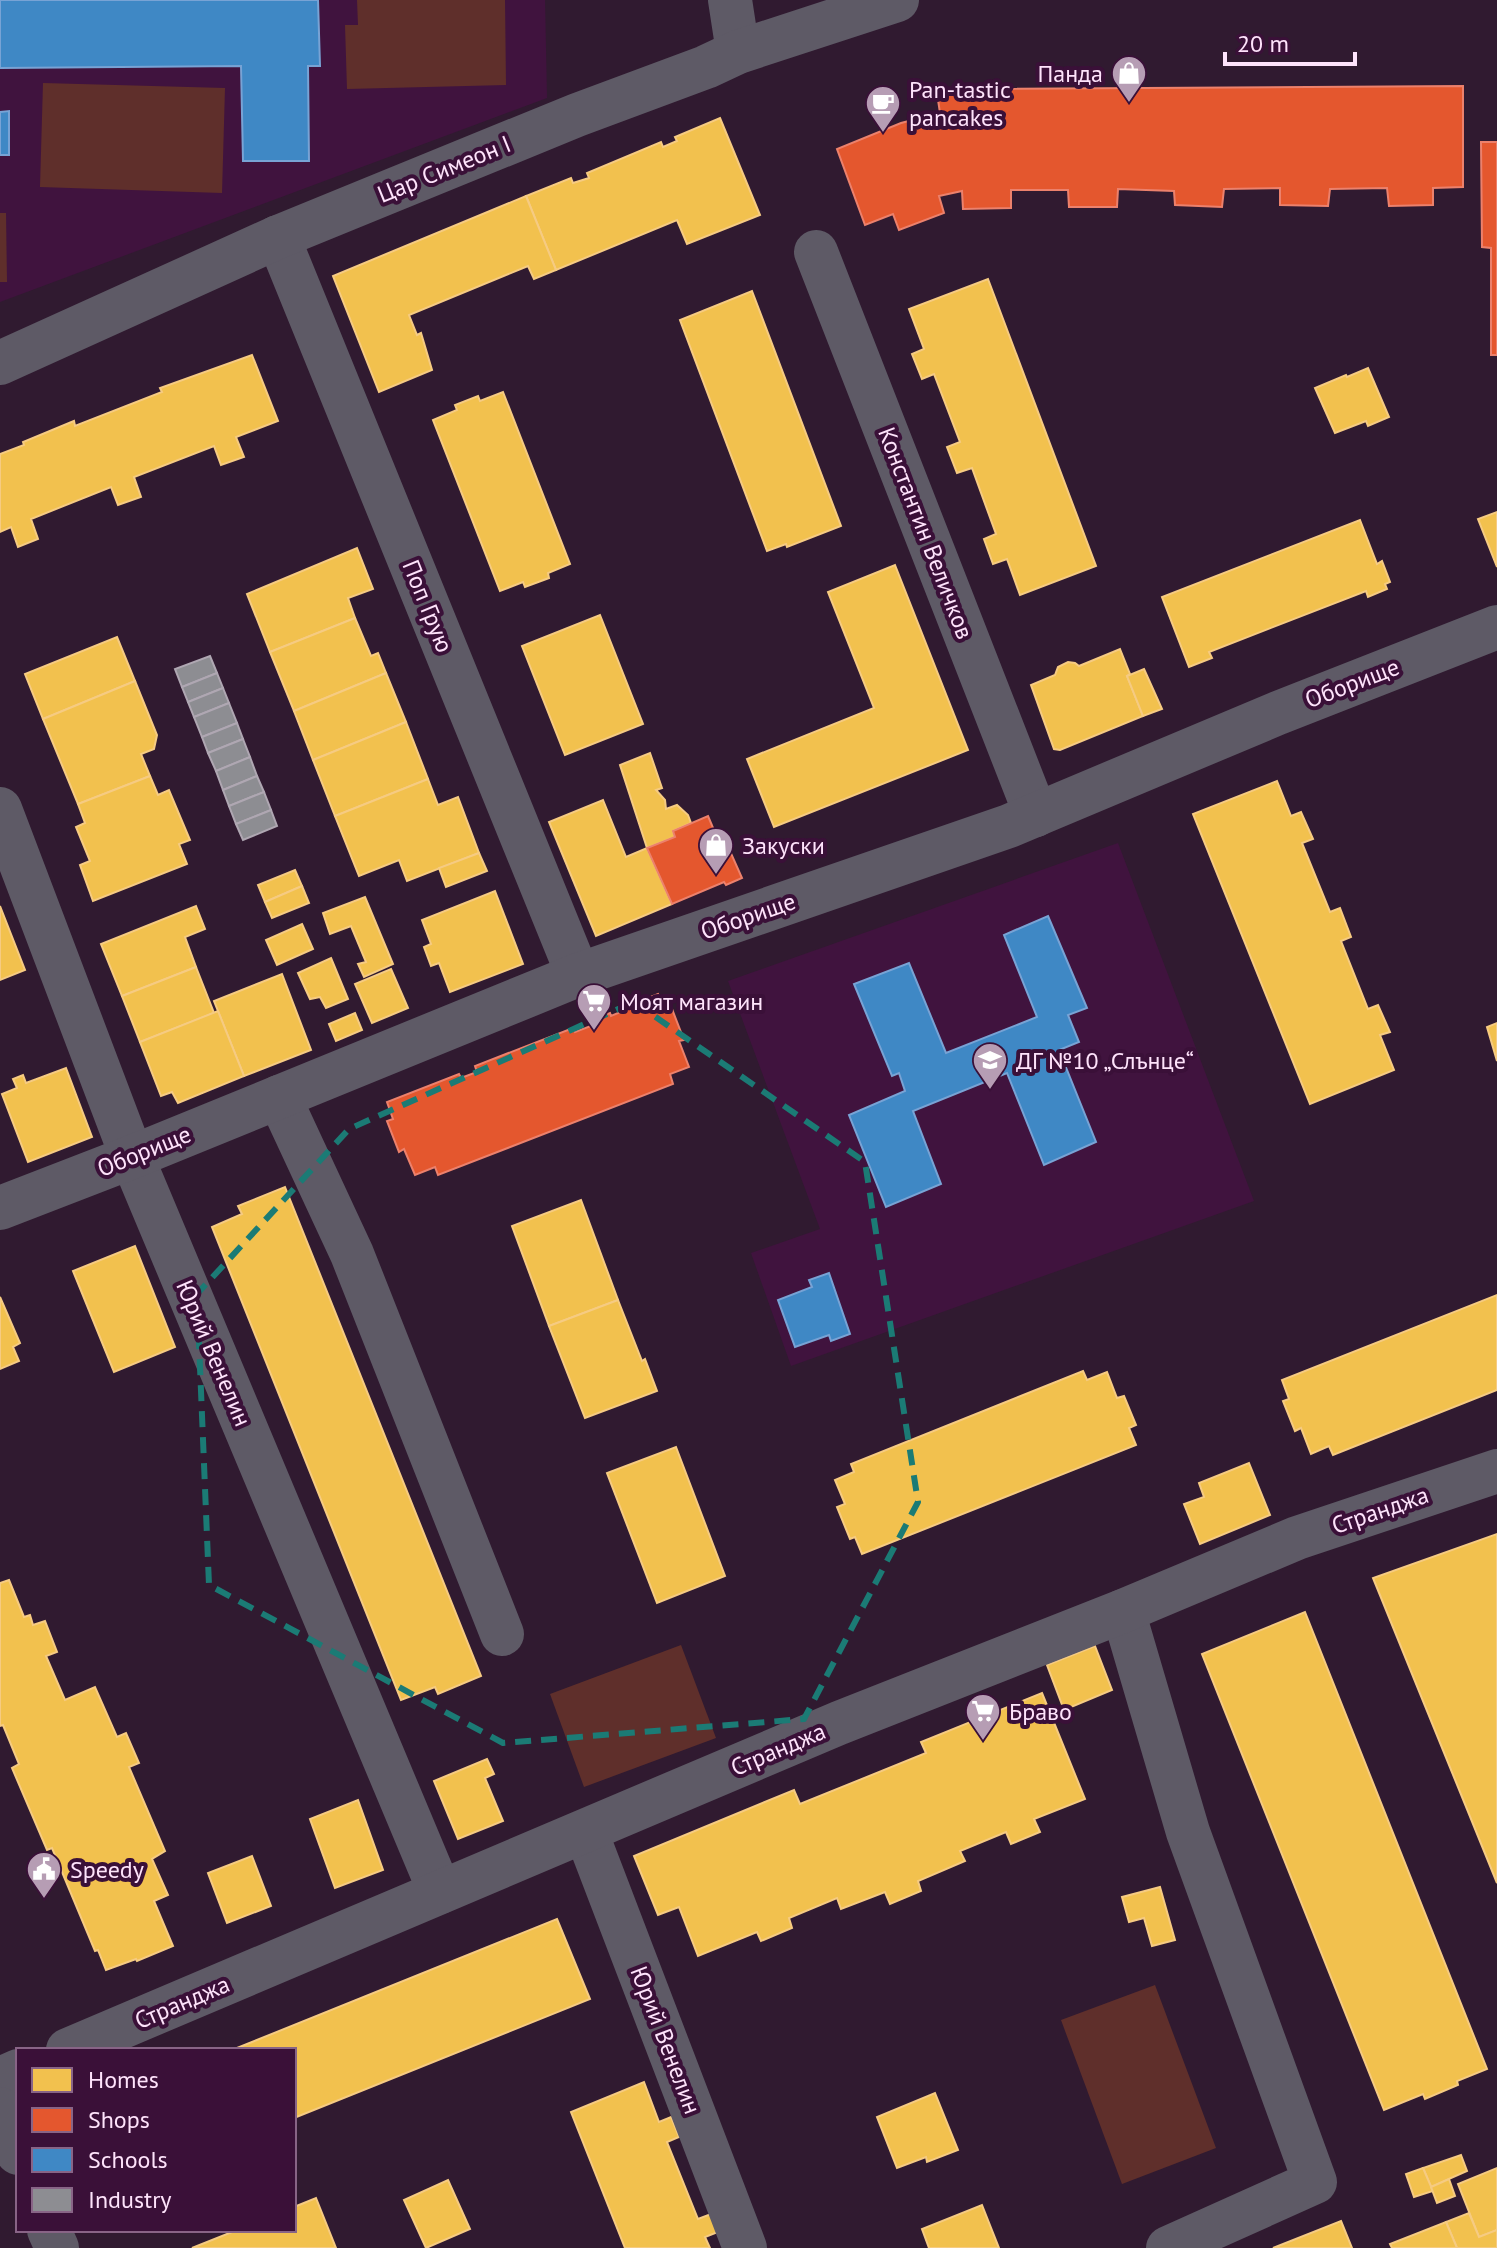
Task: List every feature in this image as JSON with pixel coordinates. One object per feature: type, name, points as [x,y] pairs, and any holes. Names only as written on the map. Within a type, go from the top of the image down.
[{"type":"street","points":[[730,0],[738,52]]},
{"type":"street","name":"Цар Симеон I","points":[[0,363],[278,237],[577,115],[738,52],[897,0]]},
{"type":"street","name":"Поп Грую","points":[[278,237],[578,975]]},
{"type":"street","name":"Константин Величков","points":[[816,252],[1036,815]]},
{"type":"street","name":"Оборище","points":[[0,1208],[578,975],[1036,815],[1278,713],[1497,627]]},
{"type":"street","name":"Юрий Венелин","points":[[0,809],[132,1157],[440,1892]]},
{"type":"street","points":[[279,1097],[352,1254],[502,1634]]},
{"type":"street","name":"Странджа","points":[[73,2048],[839,1723],[1123,1611],[1297,1538],[1497,1471]]},
{"type":"street","points":[[1123,1611],[1188,1832],[1315,2182],[1168,2248]]},
{"type":"street","name":"Юрий Венелин","points":[[586,1832],[745,2248]]},
{"type":"street","points":[[0,2109],[16,2148]]},
{"type":"highlighted area","points":[[634,1002],[865,1162],[918,1502],[804,1719],[503,1743],[209,1585],[197,1294],[349,1129]]},
{"type":"shaded area","points":[[0,0],[545,0],[547,98],[0,302]]},
{"type":"shaded area","points":[[357,0],[505,0],[506,85],[347,89],[345,25],[358,25]]},
{"type":"shaded area","points":[[43,83],[225,88],[222,193],[40,187]]},
{"type":"shaded area","points":[[0,213],[6,213],[7,282],[0,282]]},
{"type":"shaded area","name":"ДГ №10 „Слънце“","points":[[1118,843],[1254,1201],[791,1366],[751,1253],[820,1229],[728,981]]},
{"type":"shaded area","points":[[681,1645],[716,1738],[584,1787],[550,1694]]},
{"type":"shaded area","points":[[1155,1985],[1216,2148],[1122,2184],[1061,2020]]},
{"type":"building: Homes","points":[[720,118],[760,215],[687,244],[677,220],[556,270],[526,196],[571,178],[573,183],[589,178],[587,173],[661,142],[663,147],[677,141],[675,137]]},
{"type":"building: Homes","points":[[526,196],[556,270],[534,279],[528,266],[409,315],[417,335],[421,333],[432,370],[379,392],[333,276]]},
{"type":"building: Homes","points":[[988,279],[1096,566],[1020,595],[1007,559],[993,564],[984,539],[996,534],[972,468],[957,473],[947,447],[960,442],[934,374],[922,379],[912,354],[924,349],[909,309]]},
{"type":"building: Homes","points":[[752,291],[841,526],[787,547],[786,544],[767,551],[680,320]]},
{"type":"building: Homes","points":[[252,355],[278,421],[236,437],[244,457],[221,465],[214,446],[134,477],[141,497],[118,505],[111,487],[31,519],[38,539],[18,547],[11,527],[0,532],[0,454],[74,421],[75,426],[162,392],[160,388]]},
{"type":"building: Homes","points":[[1368,368],[1389,417],[1368,426],[1366,421],[1335,433],[1315,388]]},
{"type":"building: Homes","points":[[503,392],[570,564],[548,573],[549,578],[525,587],[523,582],[500,591],[433,420],[457,410],[455,405],[478,396],[480,401]]},
{"type":"building: Homes","points":[[1497,512],[1497,567],[1478,519]]},
{"type":"building: Homes","points":[[1360,520],[1377,564],[1382,561],[1390,582],[1385,584],[1387,589],[1368,597],[1366,591],[1209,652],[1212,658],[1189,667],[1162,597]]},
{"type":"building: Homes","points":[[357,548],[373,589],[348,598],[355,618],[270,652],[247,594]]},
{"type":"building: Homes","points":[[895,565],[968,750],[774,827],[747,759],[874,708],[828,592]]},
{"type":"building: Homes","points":[[600,615],[643,724],[565,755],[522,646]]},
{"type":"building: Homes","points":[[355,618],[371,656],[378,653],[386,673],[294,711],[270,652]]},
{"type":"building: Homes","points":[[117,637],[135,681],[43,719],[25,674]]},
{"type":"building: Homes","points":[[1120,649],[1143,716],[1060,750],[1054,749],[1031,685],[1055,675],[1058,667],[1068,662],[1079,666]]},
{"type":"building: Homes","points":[[1144,669],[1162,709],[1143,716],[1127,676]]},
{"type":"building: Homes","points":[[386,673],[406,722],[313,760],[294,711]]},
{"type":"building: Homes","points":[[135,681],[157,735],[154,749],[141,754],[150,776],[78,804],[43,719]]},
{"type":"building: Homes","points":[[406,722],[428,779],[335,816],[313,760]]},
{"type":"building: Homes","points":[[650,753],[662,788],[656,790],[665,800],[666,809],[677,805],[688,815],[691,823],[673,831],[675,837],[647,848],[620,765]]},
{"type":"building: Homes","points":[[150,776],[158,795],[169,790],[190,840],[179,844],[187,864],[93,901],[80,865],[90,861],[76,827],[85,823],[78,804]]},
{"type":"building: Homes","points":[[428,779],[438,805],[458,797],[479,853],[407,881],[399,860],[359,876],[335,816]]},
{"type":"building: Homes","points":[[1277,781],[1291,816],[1301,812],[1313,839],[1302,843],[1330,912],[1340,908],[1351,937],[1341,941],[1368,1009],[1378,1005],[1390,1032],[1380,1035],[1394,1070],[1310,1104],[1193,814]]},
{"type":"building: Homes","points":[[603,800],[626,857],[647,848],[672,904],[596,936],[549,822]]},
{"type":"building: Homes","points":[[479,853],[487,871],[446,887],[439,868]]},
{"type":"building: Homes","points":[[295,870],[302,886],[265,902],[258,885]]},
{"type":"building: Homes","points":[[302,886],[309,903],[272,918],[265,902]]},
{"type":"building: Homes","points":[[495,891],[523,964],[450,992],[439,963],[431,966],[424,947],[431,944],[422,920]]},
{"type":"building: Homes","points":[[365,897],[393,964],[364,977],[358,964],[366,962],[351,926],[330,934],[323,913]]},
{"type":"building: Homes","points":[[0,906],[25,970],[0,980]]},
{"type":"building: Homes","points":[[196,906],[205,929],[185,937],[196,967],[122,996],[101,944]]},
{"type":"building: Homes","points":[[302,924],[313,949],[277,965],[266,940]]},
{"type":"building: Homes","points":[[331,958],[348,999],[326,1008],[320,997],[310,999],[298,973]]},
{"type":"building: Homes","points":[[196,967],[214,1013],[140,1042],[122,996]]},
{"type":"building: Homes","points":[[391,969],[408,1008],[372,1023],[355,984]]},
{"type":"building: Homes","points":[[282,974],[311,1050],[244,1076],[214,1001]]},
{"type":"building: Homes","points":[[218,1011],[244,1076],[178,1103],[172,1092],[161,1096],[140,1042]]},
{"type":"building: Homes","points":[[355,1013],[362,1030],[336,1041],[329,1024]]},
{"type":"building: Homes","points":[[1497,1023],[1497,1061],[1487,1027]]},
{"type":"building: Homes","points":[[66,1068],[92,1137],[28,1162],[2,1094],[17,1088],[13,1079],[23,1075],[26,1083]]},
{"type":"building: Homes","points":[[285,1187],[481,1676],[438,1694],[435,1687],[401,1700],[212,1227],[242,1214],[238,1206]]},
{"type":"building: Homes","points":[[581,1200],[618,1300],[549,1326],[512,1226]]},
{"type":"building: Homes","points":[[135,1246],[175,1347],[114,1372],[73,1271]]},
{"type":"building: Homes","points":[[1497,1295],[1497,1390],[1333,1455],[1329,1446],[1311,1454],[1301,1428],[1295,1431],[1283,1401],[1289,1399],[1282,1380]]},
{"type":"building: Homes","points":[[0,1297],[20,1343],[13,1347],[19,1361],[0,1369]]},
{"type":"building: Homes","points":[[618,1300],[657,1391],[585,1418],[549,1326]]},
{"type":"building: Homes","points":[[1083,1371],[1087,1380],[1107,1372],[1117,1398],[1124,1396],[1136,1425],[1129,1428],[1136,1445],[862,1554],[855,1537],[850,1539],[837,1507],[845,1504],[835,1480],[854,1472],[851,1464]]},
{"type":"building: Homes","points":[[676,1447],[725,1576],[657,1603],[607,1473]]},
{"type":"building: Homes","points":[[1249,1463],[1270,1515],[1200,1544],[1184,1504],[1204,1497],[1199,1483]]},
{"type":"building: Homes","points":[[1497,1534],[1497,1883],[1373,1578]]},
{"type":"building: Homes","points":[[9,1580],[24,1617],[30,1615],[33,1625],[45,1621],[57,1652],[46,1656],[65,1700],[95,1687],[117,1737],[126,1733],[139,1763],[129,1767],[165,1851],[152,1859],[168,1895],[154,1901],[173,1946],[137,1961],[106,1970],[52,1848],[47,1850],[12,1768],[19,1764],[3,1725],[0,1726],[0,1583]]},
{"type":"building: Homes","points":[[1305,1612],[1487,2069],[1425,2099],[1423,2094],[1384,2110],[1202,1654]]},
{"type":"building: Homes","points":[[1095,1646],[1112,1690],[1064,1710],[1047,1665]]},
{"type":"building: Homes","points":[[1042,1693],[1085,1799],[1034,1819],[1040,1832],[1011,1844],[1006,1832],[960,1851],[965,1861],[918,1881],[921,1891],[890,1904],[885,1892],[841,1909],[837,1898],[789,1918],[792,1928],[761,1941],[757,1932],[698,1956],[679,1907],[658,1915],[634,1856],[794,1790],[800,1804],[926,1753],[921,1742]]},
{"type":"building: Homes","points":[[487,1759],[494,1774],[485,1778],[503,1821],[458,1839],[434,1781]]},
{"type":"building: Homes","points":[[358,1800],[383,1870],[335,1888],[310,1819]]},
{"type":"building: Homes","points":[[252,1856],[271,1906],[227,1923],[208,1873]]},
{"type":"building: Homes","points":[[1160,1887],[1175,1940],[1152,1946],[1144,1918],[1129,1922],[1122,1897]]},
{"type":"building: Homes","points":[[557,1919],[590,1999],[296,2117],[296,2048],[237,2048]]},
{"type":"building: Homes","points":[[644,2082],[659,2122],[671,2117],[679,2137],[667,2142],[698,2219],[711,2214],[718,2232],[705,2237],[710,2248],[625,2248],[571,2112]]},
{"type":"building: Homes","points":[[935,2093],[958,2150],[927,2162],[926,2157],[897,2168],[877,2117]]},
{"type":"building: Homes","points":[[1461,2155],[1467,2171],[1431,2187],[1423,2168]]},
{"type":"building: Homes","points":[[1423,2168],[1433,2191],[1414,2197],[1406,2174]]},
{"type":"building: Homes","points":[[1497,2168],[1497,2230],[1479,2237],[1458,2184]]},
{"type":"building: Homes","points":[[1449,2179],[1455,2196],[1437,2203],[1431,2187]]},
{"type":"building: Homes","points":[[448,2180],[470,2229],[426,2248],[404,2200]]},
{"type":"building: Homes","points":[[316,2198],[336,2248],[192,2248],[232,2232],[296,2232],[296,2206]]},
{"type":"building: Homes","points":[[982,2205],[999,2248],[929,2248],[922,2229]]},
{"type":"building: Homes","points":[[1469,2213],[1479,2237],[1497,2230],[1497,2248],[1457,2248],[1446,2222]]},
{"type":"building: Homes","points":[[1341,2221],[1352,2248],[1273,2248]]},
{"type":"building: Homes","points":[[1446,2222],[1457,2248],[1392,2248],[1390,2244]]},
{"type":"building: Shops","points":[[1463,86],[1463,187],[1433,188],[1433,205],[1389,206],[1387,188],[1330,189],[1328,206],[1280,205],[1280,188],[1224,189],[1222,207],[1175,205],[1174,191],[1118,189],[1117,207],[1069,207],[1068,190],[1011,190],[1011,208],[963,209],[962,191],[939,196],[944,213],[899,230],[893,214],[865,225],[837,149],[901,123],[940,113],[937,93],[968,89]]},
{"type":"building: Shops","points":[[1481,142],[1497,142],[1497,355],[1491,355],[1491,248],[1482,247]]},
{"type":"building: Shops","points":[[708,816],[724,854],[730,851],[742,878],[726,885],[724,882],[672,904],[647,848],[675,837],[673,831]]},
{"type":"building: Shops","points":[[658,994],[666,1012],[672,1009],[684,1040],[679,1041],[689,1067],[670,1074],[673,1084],[438,1175],[435,1167],[415,1175],[404,1149],[399,1152],[387,1121],[393,1119],[387,1102],[459,1074],[461,1078],[477,1072],[475,1066],[573,1028],[575,1032],[591,1026],[589,1021],[610,1013],[611,1016]]},
{"type":"building: Schools","points":[[0,0],[318,0],[320,66],[308,66],[309,161],[243,161],[241,66],[0,68]]},
{"type":"building: Schools","points":[[9,111],[9,155],[0,155],[0,112]]},
{"type":"building: Schools","points":[[1048,916],[1087,1008],[1068,1015],[1079,1042],[1059,1050],[1096,1142],[1044,1165],[1007,1073],[913,1111],[941,1184],[886,1207],[849,1115],[905,1091],[899,1073],[892,1076],[854,984],[909,963],[946,1053],[1037,1017],[1004,935]]},
{"type":"building: Schools","points":[[829,1273],[850,1334],[831,1341],[829,1335],[795,1347],[778,1300],[812,1287],[809,1280]]},
{"type":"building: Industry","points":[[210,656],[217,673],[182,687],[175,669]]},
{"type":"building: Industry","points":[[217,673],[223,688],[188,702],[182,687]]},
{"type":"building: Industry","points":[[223,688],[229,703],[194,717],[188,702]]},
{"type":"building: Industry","points":[[229,703],[237,723],[202,737],[194,717]]},
{"type":"building: Industry","points":[[237,723],[243,739],[208,753],[202,737]]},
{"type":"building: Industry","points":[[243,739],[250,757],[216,771],[208,753]]},
{"type":"building: Industry","points":[[250,757],[257,776],[223,790],[216,771]]},
{"type":"building: Industry","points":[[257,776],[264,792],[229,806],[223,790]]},
{"type":"building: Industry","points":[[264,792],[271,810],[236,824],[229,806]]},
{"type":"building: Industry","points":[[271,810],[277,826],[243,840],[236,824]]},
{"type":"place","name":"Панда","points":[[1129,104]]},
{"type":"place","name":"Pan-tastic pancakes","points":[[883,134]]},
{"type":"place","name":"Закуски","points":[[716,876]]},
{"type":"place","name":"Моят магазин","points":[[594,1032]]},
{"type":"place","name":"ДГ №10 „Слънце“","points":[[990,1091]]},
{"type":"place","name":"Браво","points":[[983,1742]]},
{"type":"place","name":"Speedy","points":[[44,1900]]}]
